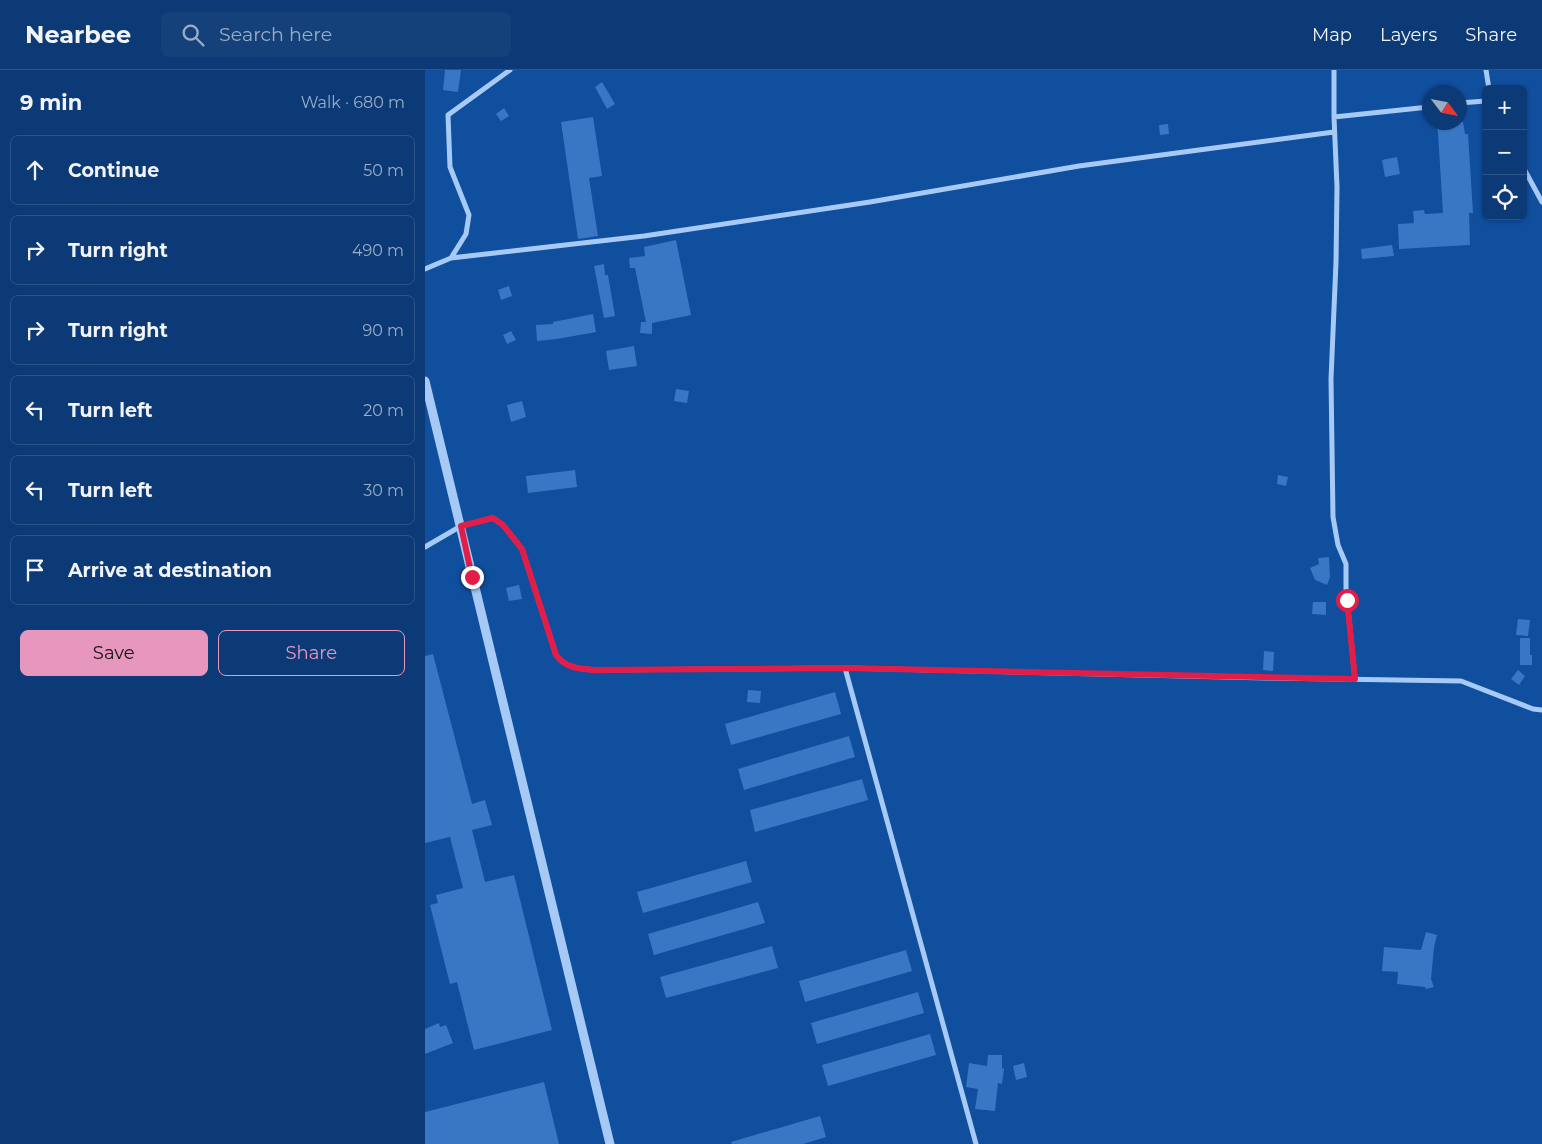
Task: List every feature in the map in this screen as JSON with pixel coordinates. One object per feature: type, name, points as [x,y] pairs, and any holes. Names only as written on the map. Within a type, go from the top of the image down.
[{"type":"street","points":[[451,258],[466,234],[469,215],[450,167],[449,115],[510,70]]},
{"type":"street","points":[[1334,70],[1337,187],[1331,379],[1333,516],[1338,545],[1346,564],[1346,589],[1355,679]]},
{"type":"street","points":[[1486,70],[1488,85]]},
{"type":"street","points":[[1467,103],[1482,101]]},
{"type":"street","points":[[1334,117],[1422,108]]},
{"type":"street","points":[[425,269],[451,258],[644,236],[870,202],[1079,166],[1335,132]]},
{"type":"street","points":[[1527,175],[1542,202]]},
{"type":"street","points":[[425,380],[610,1144]]},
{"type":"street","points":[[425,547],[461,526],[493,518],[503,525],[522,549],[556,655],[560,661],[579,669],[845,668],[1461,681],[1533,710],[1542,710]]},
{"type":"street","points":[[845,668],[976,1144]]},
{"type":"building","points":[[445,70],[461,70],[458,92],[443,90]]},
{"type":"building","points":[[602,82],[615,104],[607,109],[595,87]]},
{"type":"building","points":[[504,108],[509,116],[501,121],[496,114]]},
{"type":"building","points":[[593,117],[602,176],[589,178],[598,236],[578,239],[561,122]]},
{"type":"building","points":[[1168,124],[1169,134],[1160,135],[1159,125]]},
{"type":"building","points":[[1437,130],[1464,130],[1465,134],[1468,134],[1473,213],[1469,213],[1470,245],[1399,249],[1398,224],[1414,223],[1413,211],[1424,210],[1425,214],[1443,213]]},
{"type":"building","points":[[1397,157],[1400,174],[1385,177],[1382,160]]},
{"type":"building","points":[[676,240],[691,315],[652,323],[652,334],[640,333],[641,322],[646,322],[635,268],[630,268],[629,258],[645,256],[644,247]]},
{"type":"building","points":[[1392,245],[1394,256],[1362,259],[1361,249]]},
{"type":"building","points":[[604,264],[605,275],[608,275],[615,316],[604,318],[594,266]]},
{"type":"building","points":[[509,286],[512,296],[501,300],[498,290]]},
{"type":"building","points":[[593,314],[596,332],[537,341],[536,325],[553,324],[553,322]]},
{"type":"building","points":[[511,331],[516,340],[507,344],[503,335]]},
{"type":"building","points":[[634,346],[637,366],[609,370],[606,351]]},
{"type":"building","points":[[676,389],[689,391],[687,403],[674,401]]},
{"type":"building","points":[[522,401],[526,417],[511,422],[507,405]]},
{"type":"building","points":[[575,470],[577,487],[528,493],[526,476]]},
{"type":"building","points":[[1278,475],[1288,477],[1286,486],[1277,484]]},
{"type":"building","points":[[1329,557],[1330,577],[1327,585],[1315,580],[1310,568],[1319,564],[1318,558]]},
{"type":"building","points":[[519,585],[522,599],[509,601],[506,588]]},
{"type":"building","points":[[1313,602],[1326,602],[1326,615],[1312,614]]},
{"type":"building","points":[[1518,619],[1530,620],[1528,636],[1516,635]]},
{"type":"building","points":[[1520,638],[1530,638],[1532,665],[1520,665]]},
{"type":"building","points":[[1264,651],[1274,652],[1273,671],[1263,670]]},
{"type":"building","points":[[433,654],[472,804],[485,800],[492,825],[472,830],[485,882],[514,875],[552,1030],[474,1050],[457,982],[450,984],[430,905],[438,903],[436,895],[463,888],[450,837],[425,843],[425,656]]},
{"type":"building","points":[[1518,670],[1525,676],[1519,685],[1511,679]]},
{"type":"building","points":[[748,690],[761,691],[760,703],[747,702]]},
{"type":"building","points":[[835,692],[841,714],[731,745],[725,724]]},
{"type":"building","points":[[849,736],[855,757],[744,790],[738,769]]},
{"type":"building","points":[[862,779],[868,800],[755,832],[750,810]]},
{"type":"building","points":[[746,861],[752,882],[643,913],[637,892]]},
{"type":"building","points":[[758,902],[765,923],[654,955],[648,934]]},
{"type":"building","points":[[1426,932],[1437,935],[1431,979],[1434,987],[1426,989],[1425,987],[1397,984],[1398,972],[1382,971],[1384,947],[1421,950]]},
{"type":"building","points":[[772,946],[778,968],[666,998],[660,977]]},
{"type":"building","points":[[906,950],[912,971],[805,1002],[799,981]]},
{"type":"building","points":[[918,992],[924,1013],[817,1044],[811,1023]]},
{"type":"building","points":[[439,1023],[440,1027],[446,1025],[453,1043],[425,1054],[425,1029]]},
{"type":"building","points":[[930,1034],[936,1055],[828,1086],[822,1065]]},
{"type":"building","points":[[988,1055],[1002,1055],[1002,1069],[1004,1068],[1002,1084],[998,1083],[995,1111],[975,1109],[978,1089],[966,1087],[969,1063],[987,1066]]},
{"type":"building","points":[[1024,1063],[1027,1077],[1016,1080],[1013,1066]]},
{"type":"building","points":[[544,1082],[559,1144],[425,1144],[425,1112]]},
{"type":"building","points":[[820,1116],[826,1137],[803,1144],[732,1144],[731,1142]]},
{"type":"route","points":[[472,577],[461,526],[493,518],[503,525],[522,549],[552,645],[560,661],[579,669],[595,670],[845,668],[1355,679],[1347,600]]}]
